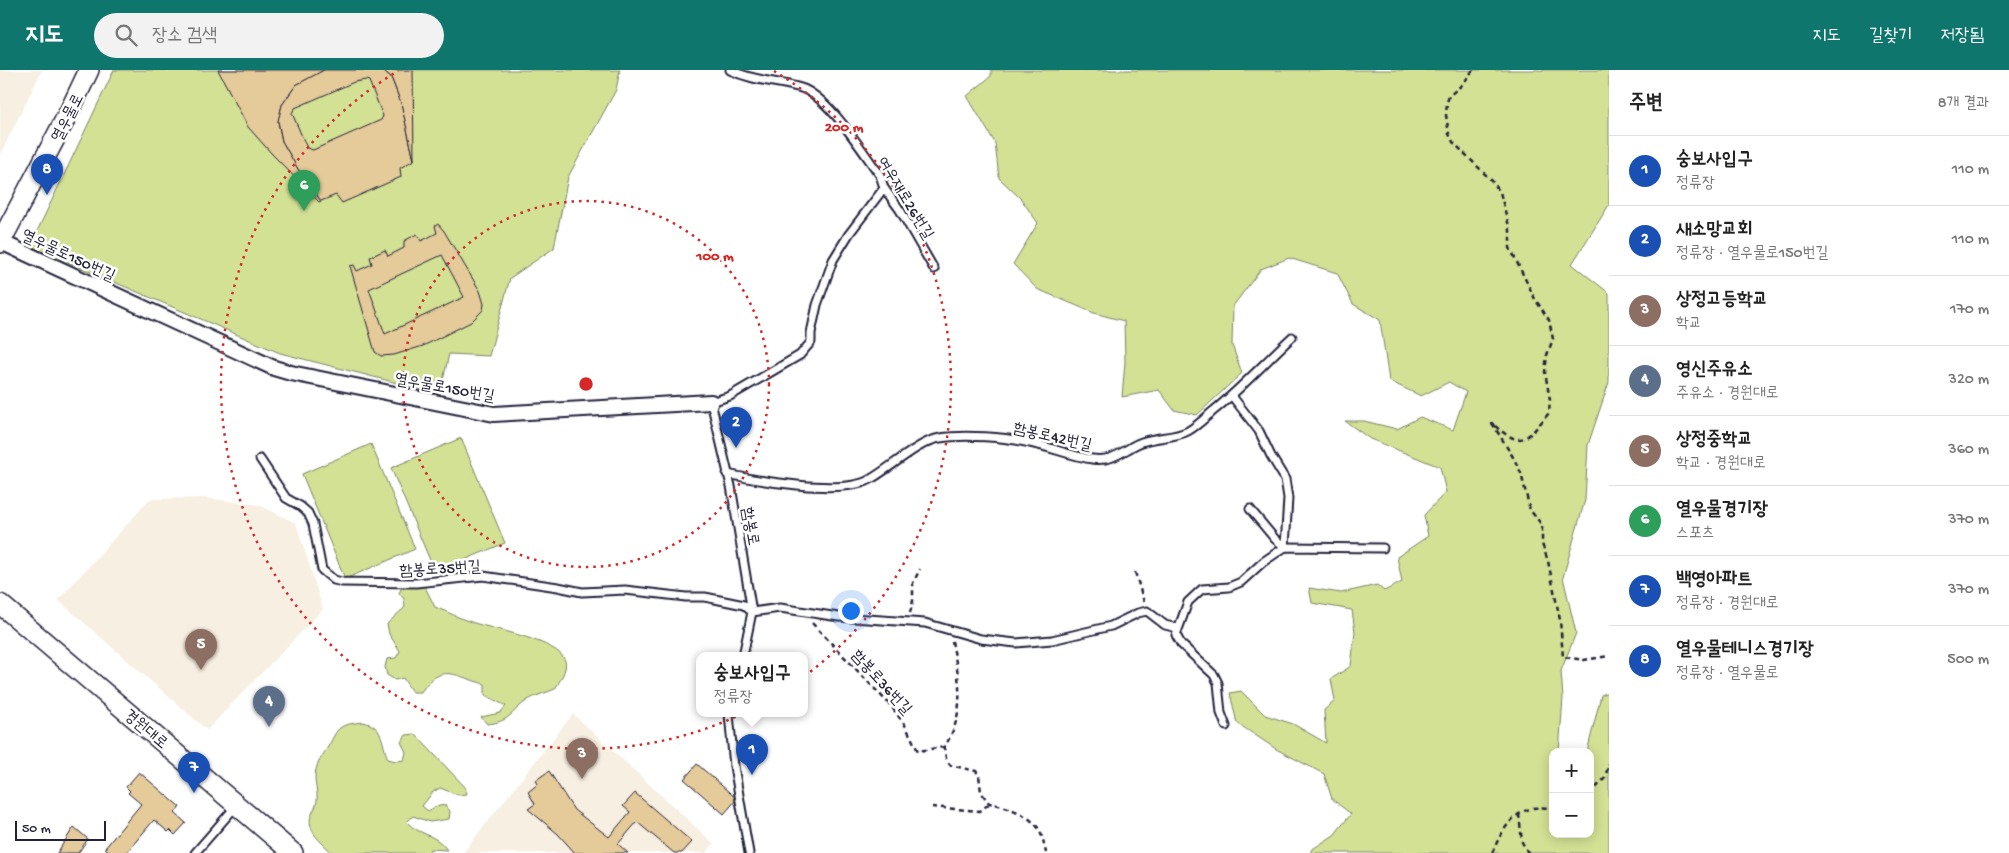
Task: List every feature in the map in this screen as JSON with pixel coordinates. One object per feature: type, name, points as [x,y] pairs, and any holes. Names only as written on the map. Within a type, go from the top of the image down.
[{"type":"main road","name":"열우물로","points":[[0,242],[69,112],[89,70]]},
{"type":"main road","name":"경원대로","points":[[0,604],[238,804],[293,853]]},
{"type":"street","name":"열우물로150번길","points":[[0,242],[274,368],[291,373],[494,414],[711,402]]},
{"type":"lane","name":"여우재로26번길","points":[[730,70],[744,77],[802,88],[814,94],[829,108],[880,175],[884,188],[900,210],[934,269]]},
{"type":"lane","name":"열우물로150번길","points":[[711,402],[730,396],[800,355],[810,342],[817,306],[833,260],[849,234],[884,188]]},
{"type":"lane","name":"함봉로42번길","points":[[727,474],[774,483],[830,486],[856,485],[868,480],[928,442],[945,437],[1003,438],[1093,459],[1105,460],[1114,458],[1137,444],[1150,439],[1182,434],[1191,430],[1232,396],[1292,337]]},
{"type":"lane","points":[[1232,396],[1260,431],[1271,456],[1285,479],[1288,498],[1285,547]]},
{"type":"lane","name":"함봉로","points":[[711,402],[731,486],[752,612],[744,652]]},
{"type":"lane","name":"함봉로35번길","points":[[260,459],[286,498],[308,513],[313,524],[322,570],[334,580],[342,582],[416,583],[483,576],[582,592],[625,590],[686,597],[705,597],[744,605],[752,612]]},
{"type":"lane","points":[[1250,509],[1275,539],[1285,547]]},
{"type":"lane","points":[[1226,726],[1221,712],[1218,684],[1214,676],[1181,644],[1176,635],[1188,602],[1202,589],[1229,587],[1241,582],[1262,562],[1285,547],[1383,548]]},
{"type":"lane","points":[[752,612],[780,608],[839,617],[924,623],[981,639],[1016,643],[1052,640],[1111,626],[1138,613],[1147,611],[1165,625],[1177,628]]},
{"type":"lane","points":[[729,717],[734,766],[749,853]]},
{"type":"lane","points":[[195,853],[238,804]]},
{"type":"path","points":[[1473,70],[1463,84],[1449,96],[1446,115],[1449,134],[1454,142],[1492,181],[1500,192],[1510,230],[1510,248],[1549,320],[1553,339],[1547,355],[1545,372],[1550,400],[1550,413],[1528,437],[1522,440],[1506,436],[1492,423],[1521,473],[1530,510],[1542,525],[1542,544],[1548,561],[1560,620],[1563,657],[1584,660],[1609,656]]},
{"type":"path","points":[[908,622],[913,601],[913,584],[920,569]]},
{"type":"path","points":[[1135,572],[1147,611]]},
{"type":"path","name":"함봉로36번길","points":[[807,612],[810,622],[891,706],[905,724],[918,751],[944,747]]},
{"type":"path","points":[[950,629],[957,669],[959,714],[952,735],[944,747],[946,758],[950,765],[976,771],[979,775],[981,792],[990,803],[1020,813],[1036,824],[1046,853]]},
{"type":"path","points":[[1591,793],[1605,778],[1609,763]]},
{"type":"path","points":[[932,807],[980,811],[990,803]]},
{"type":"path","points":[[1492,853],[1500,834],[1519,814],[1534,808],[1549,808]]},
{"type":"path","points":[[1519,814],[1522,842],[1528,853]]},
{"type":"shaded area","points":[[0,70],[42,70],[0,155]]},
{"type":"shaded area","points":[[205,498],[259,505],[296,523],[323,609],[207,730],[58,600],[150,499]]},
{"type":"shaded area","points":[[573,714],[714,844],[706,853],[463,853]]},
{"type":"green space","points":[[114,70],[620,70],[616,90],[568,177],[554,248],[510,278],[489,356],[449,354],[440,394],[280,353],[30,246]]},
{"type":"green space","points":[[991,70],[1609,70],[1609,205],[1572,264],[1609,293],[1609,382],[1588,445],[1585,500],[1563,577],[1576,633],[1561,671],[1563,698],[1559,748],[1549,748],[1549,838],[1594,838],[1594,748],[1588,748],[1601,695],[1609,692],[1609,853],[1311,853],[1311,850],[1334,835],[1351,814],[1332,799],[1324,774],[1276,749],[1237,723],[1230,693],[1241,691],[1265,715],[1293,724],[1326,743],[1324,710],[1335,701],[1331,679],[1351,666],[1355,632],[1352,610],[1312,603],[1309,588],[1341,593],[1377,585],[1384,591],[1402,582],[1397,557],[1428,536],[1424,515],[1446,492],[1440,467],[1370,439],[1345,421],[1364,421],[1397,429],[1420,417],[1453,430],[1466,392],[1449,382],[1421,396],[1389,381],[1380,320],[1353,304],[1337,273],[1289,258],[1261,269],[1233,306],[1232,345],[1242,373],[1197,415],[1174,410],[1159,390],[1122,397],[1125,362],[1124,321],[1094,313],[1037,289],[1013,264],[1038,223],[1021,199],[999,178],[995,143],[967,96],[991,76]]},
{"type":"green space","points":[[461,438],[505,543],[435,572],[391,468]]},
{"type":"green space","points":[[371,444],[415,549],[345,579],[302,474]]},
{"type":"green space","points":[[404,583],[423,583],[435,607],[469,621],[525,637],[551,647],[560,654],[566,664],[563,675],[555,689],[528,700],[501,721],[487,724],[481,717],[500,713],[506,706],[485,695],[485,684],[458,675],[443,674],[429,682],[421,692],[412,692],[403,678],[395,680],[387,675],[385,667],[387,659],[396,658],[400,651],[389,634],[387,624],[405,607],[404,599],[399,593]]},
{"type":"green space","points":[[363,722],[375,727],[381,736],[388,759],[396,761],[404,760],[406,752],[401,742],[406,735],[415,734],[465,787],[467,794],[458,795],[440,788],[433,792],[422,806],[428,811],[445,805],[450,811],[449,819],[430,822],[413,816],[407,822],[416,830],[438,841],[447,850],[430,849],[429,853],[332,853],[312,830],[310,819],[317,802],[315,778],[318,763],[338,729]]},
{"type":"building","points":[[218,70],[325,70],[296,85],[282,105],[278,122],[282,141],[298,169],[321,201],[319,202],[248,127]]},
{"type":"building","points":[[324,70],[383,70],[391,77],[401,103],[414,160],[400,168],[401,177],[342,203],[336,195],[321,201],[298,169],[282,141],[278,121],[282,105],[296,85]],"holes":[[[369,81],[383,116],[381,120],[313,150],[307,148],[292,113],[295,108],[354,82]]]},
{"type":"building","points":[[383,70],[413,70],[414,160],[401,103],[391,77]]},
{"type":"building","points":[[438,224],[444,231],[480,291],[484,304],[483,310],[471,322],[423,346],[394,355],[381,356],[375,352],[350,266],[354,265],[357,271],[372,264],[370,257],[385,250],[388,256],[404,248],[404,241],[417,234],[421,241],[437,233],[435,226]],"holes":[[[442,255],[464,297],[385,334],[369,289]]]},
{"type":"building","points":[[697,764],[737,799],[724,814],[684,779]]},
{"type":"building","points":[[549,771],[574,810],[609,837],[630,812],[623,806],[635,793],[692,842],[682,853],[674,853],[637,822],[618,844],[628,853],[575,853],[558,834],[528,809],[535,804],[528,792],[538,784],[536,780]]},
{"type":"building","points":[[139,772],[180,807],[175,813],[186,823],[175,835],[170,830],[168,832],[154,820],[126,853],[111,853],[105,848],[141,804],[128,793],[130,791],[126,787]]},
{"type":"building","points":[[74,827],[88,839],[78,853],[57,853]]},
{"type":"place","name":"열우물테니스경기장","points":[[47,195]]},
{"type":"place","name":"열우물경기장","points":[[304,211]]},
{"type":"place","name":"새소망교회","points":[[736,448]]},
{"type":"place","name":"상정중학교","points":[[201,670]]},
{"type":"place","name":"영신주유소","points":[[269,727]]},
{"type":"place","name":"숭보사입구","points":[[752,775]]},
{"type":"place","name":"상정고등학교","points":[[582,779]]},
{"type":"place","name":"백영아파트","points":[[194,793]]}]
